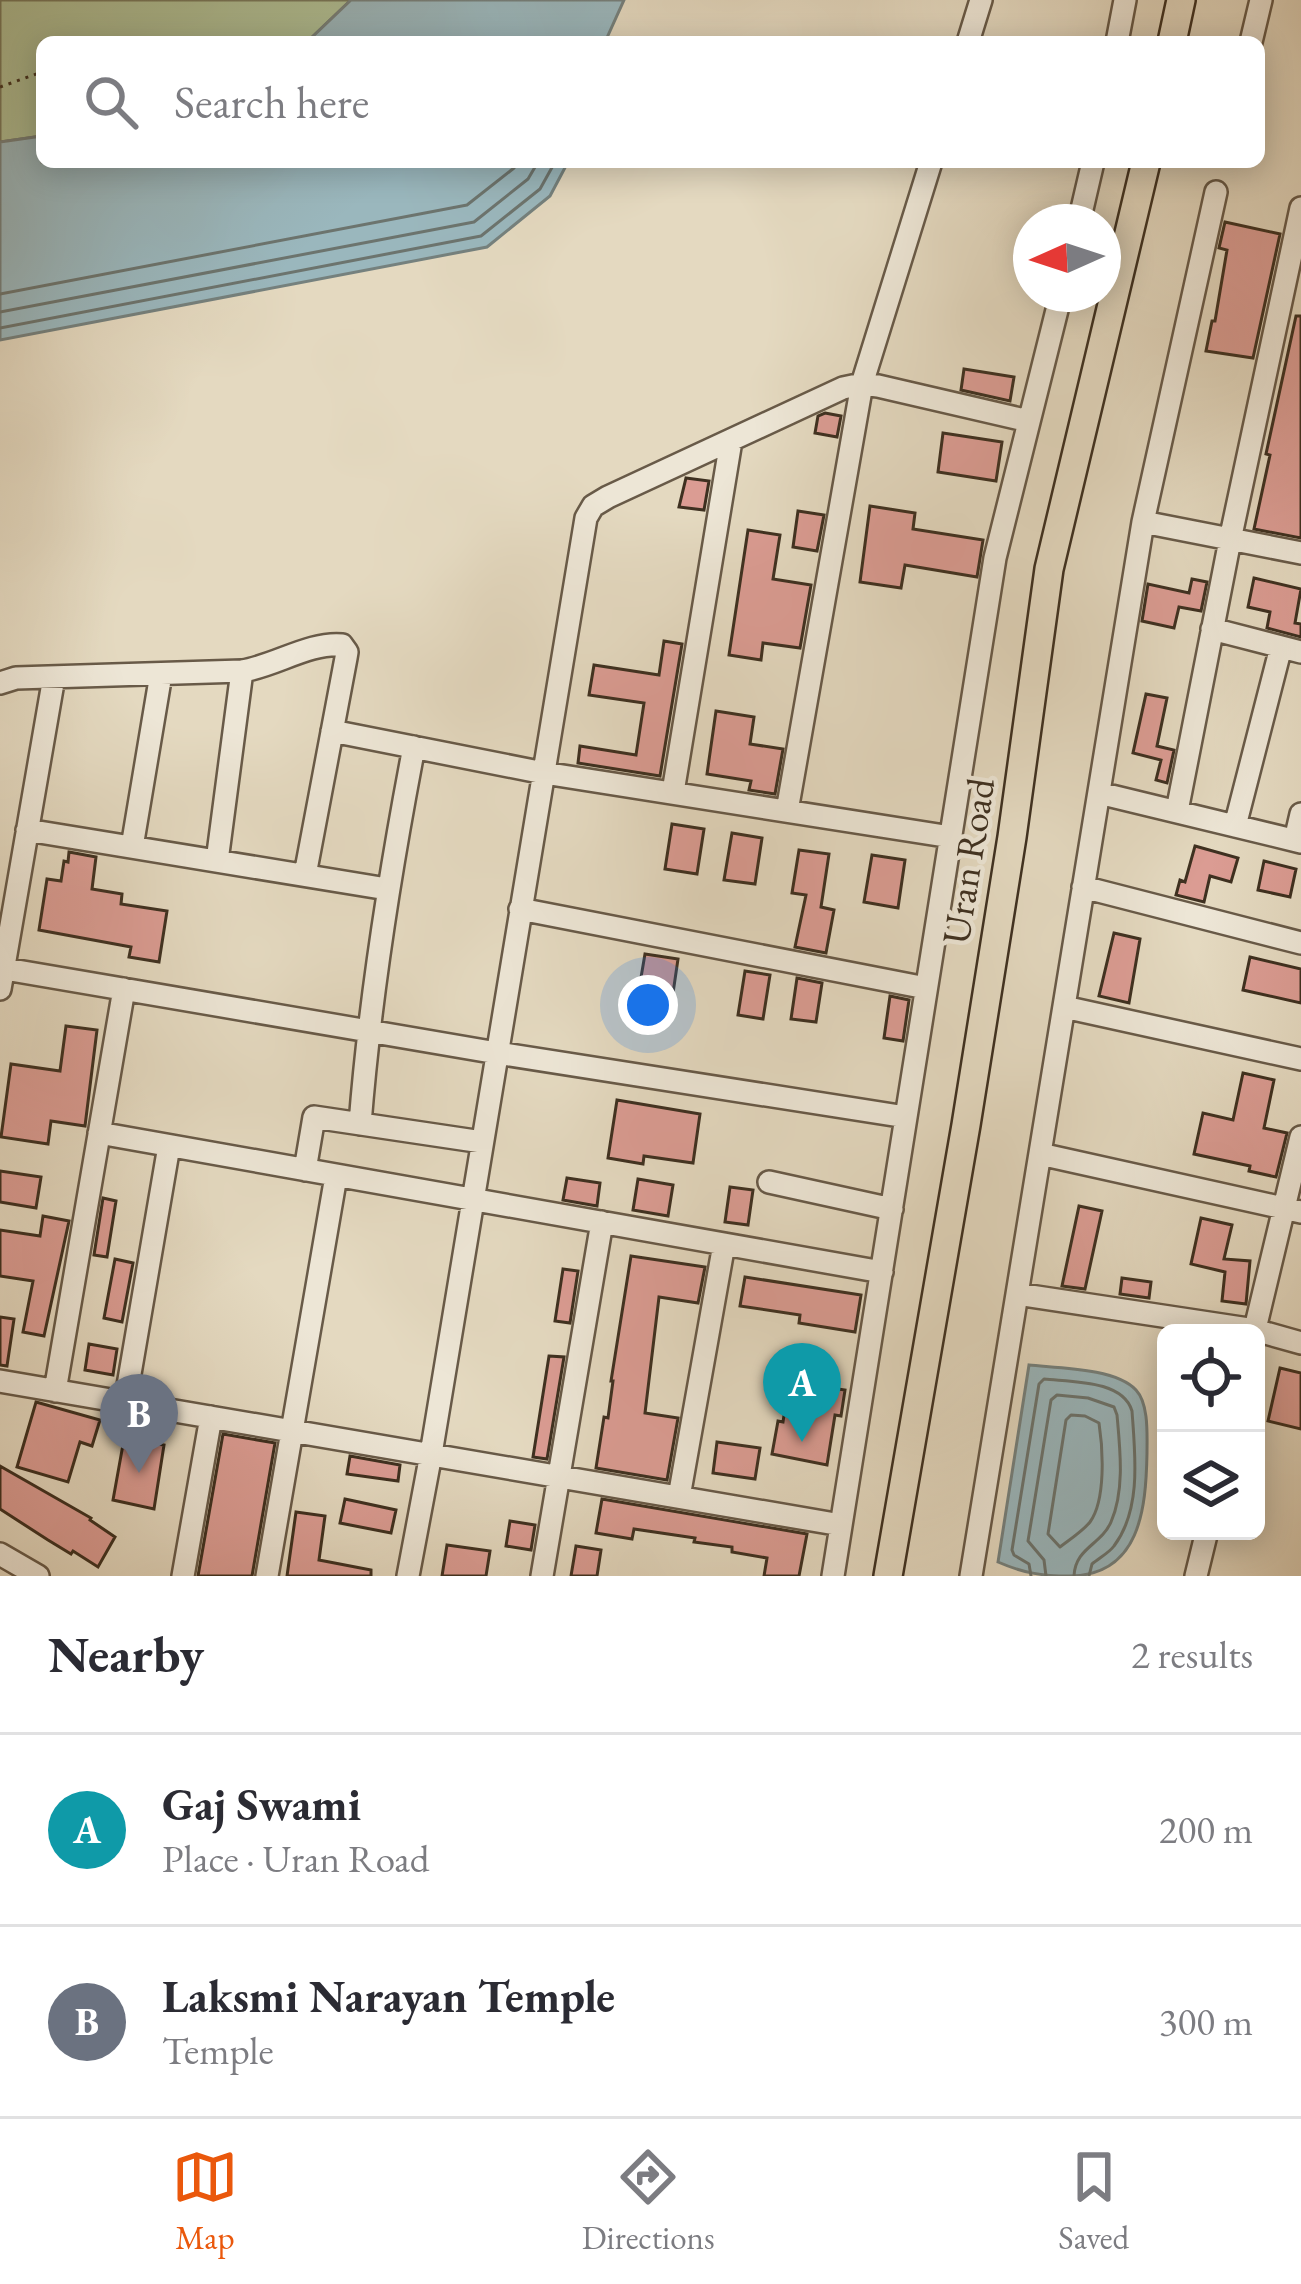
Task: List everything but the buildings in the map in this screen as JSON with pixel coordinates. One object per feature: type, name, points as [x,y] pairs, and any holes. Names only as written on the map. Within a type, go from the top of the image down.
[{"type":"main road","points":[[1173,36],[1181,0]]},
{"type":"main road","name":"Uran Road","points":[[888,1576],[1005,881],[1049,568],[1144,168]]},
{"type":"street","points":[[970,36],[981,0]]},
{"type":"street","points":[[1118,36],[1125,0]]},
{"type":"street","points":[[1252,36],[1261,0]]},
{"type":"street","points":[[787,811],[862,384],[929,168]]},
{"type":"street","points":[[1083,204],[1092,168]]},
{"type":"street","points":[[971,1576],[1143,522],[1216,192]]},
{"type":"street","points":[[1177,812],[1229,540],[1301,208]]},
{"type":"street","points":[[833,1576],[995,558],[1056,312]]},
{"type":"street","points":[[407,1576],[586,518],[593,506],[843,388],[862,384],[1029,421]]},
{"type":"street","points":[[673,792],[730,441]]},
{"type":"street","points":[[1143,522],[1301,553]]},
{"type":"street","points":[[1212,629],[1291,650],[1235,826]]},
{"type":"street","points":[[0,683],[16,678],[242,671],[342,644],[347,652],[305,875]]},
{"type":"street","points":[[218,861],[242,671]]},
{"type":"street","points":[[132,847],[161,674]]},
{"type":"street","points":[[54,677],[1,975],[124,989],[906,1117]]},
{"type":"street","points":[[332,731],[544,773],[951,837]]},
{"type":"street","points":[[360,1124],[387,889],[414,747]]},
{"type":"street","points":[[1099,793],[1298,841],[1301,814]]},
{"type":"street","points":[[27,830],[387,889]]},
{"type":"street","points":[[1083,887],[1301,944]]},
{"type":"street","points":[[520,909],[926,988]]},
{"type":"street","points":[[55,1391],[124,989]]},
{"type":"street","points":[[1064,1007],[1301,1059]]},
{"type":"street","points":[[305,1170],[314,1117],[482,1142]]},
{"type":"street","points":[[99,1133],[881,1272]]},
{"type":"street","points":[[1256,1324],[1293,1210],[1301,1137]]},
{"type":"street","points":[[125,1402],[169,1145]]},
{"type":"street","points":[[1040,1154],[1293,1210]]},
{"type":"street","points":[[267,1576],[336,1176]]},
{"type":"street","points":[[769,1182],[892,1209]]},
{"type":"street","points":[[542,1576],[602,1222]]},
{"type":"street","points":[[679,1497],[724,1244]]},
{"type":"street","points":[[1017,1294],[1209,1324]]},
{"type":"street","points":[[1265,1334],[1301,1343]]},
{"type":"street","points":[[0,1381],[842,1525]]},
{"type":"street","points":[[183,1576],[211,1417]]},
{"type":"street","points":[[1196,1576],[1205,1540]]},
{"type":"street","points":[[0,1554],[38,1576]]},
{"type":"path","points":[[0,87],[36,74]]},
{"type":"green space","points":[[0,0],[351,0],[313,36],[36,36],[36,137],[0,142]]},
{"type":"water","points":[[351,0],[624,0],[608,36],[313,36]]},
{"type":"water","points":[[36,137],[36,168],[565,168],[550,196],[487,247],[0,340],[0,142]]},
{"type":"water","points":[[1029,1365],[1115,1377],[1136,1390],[1143,1403],[1147,1453],[1141,1517],[1125,1552],[1093,1573],[1041,1574],[998,1562]]},
{"type":"place","name":"Gaj Swami","points":[[802,1442]]},
{"type":"place","name":"Laksmi Narayan Temple","points":[[139,1473]]}]
